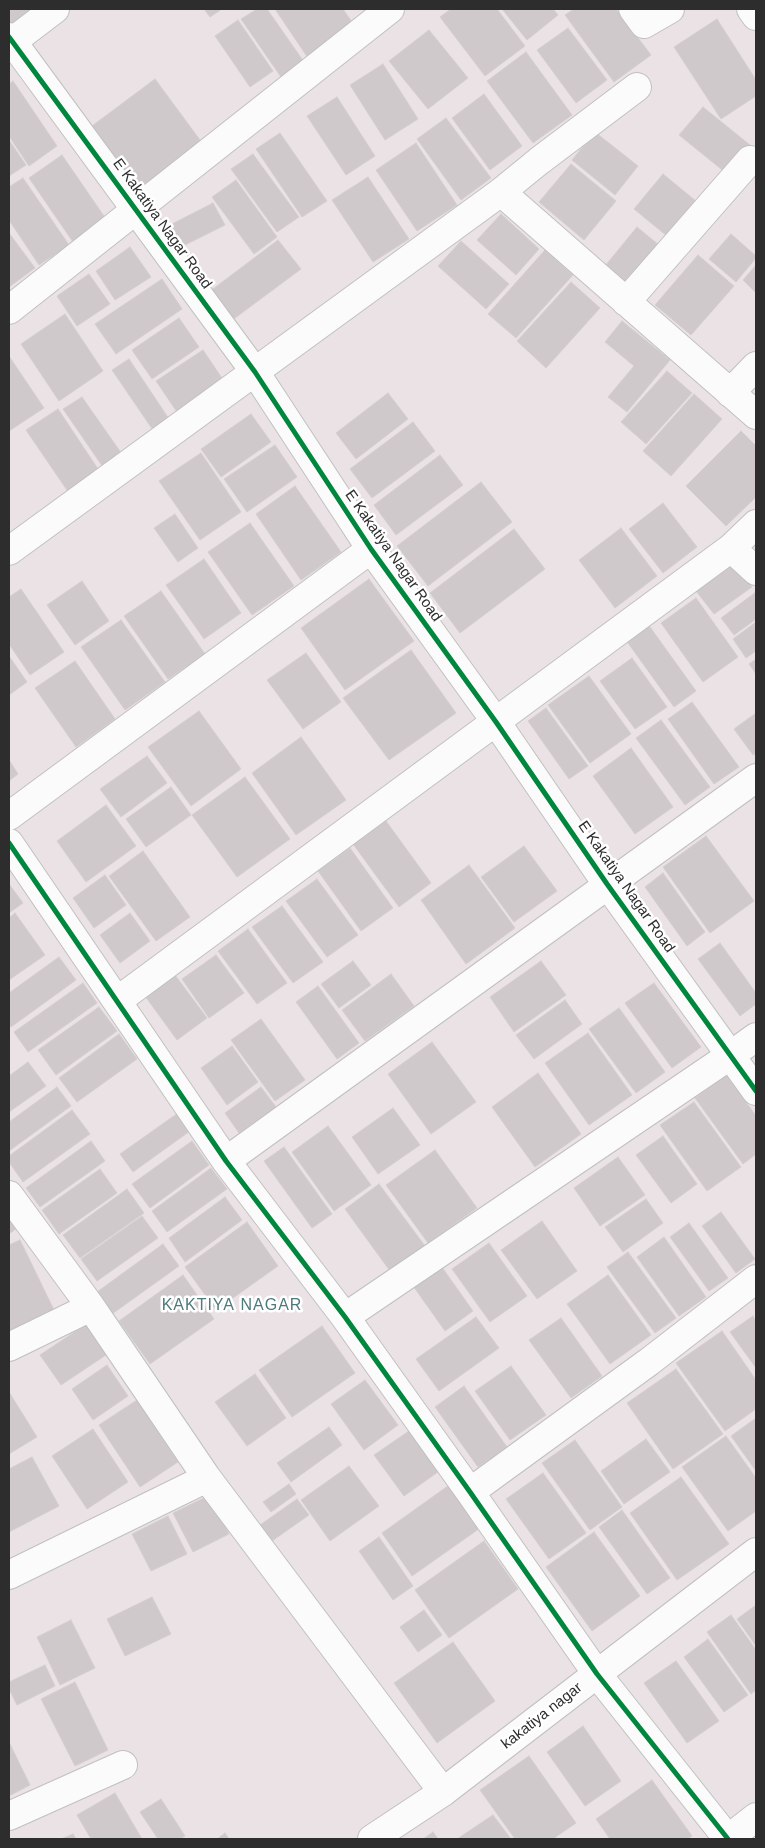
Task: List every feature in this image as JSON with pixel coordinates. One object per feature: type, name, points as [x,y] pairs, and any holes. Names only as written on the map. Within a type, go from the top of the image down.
[{"type":"street","points":[[10,41],[55,9]]},
{"type":"street","points":[[9,310],[390,9]]},
{"type":"street","points":[[633,9],[644,24],[670,9]]},
{"type":"street","points":[[751,9],[756,16]]},
{"type":"street","name":"E Kakatiya Nagar Road","points":[[10,41],[255,372],[371,549],[496,722],[607,884],[756,1091]]},
{"type":"street","points":[[9,551],[501,192],[637,87]]},
{"type":"street","points":[[626,302],[750,160]]},
{"type":"street","points":[[501,192],[756,416]]},
{"type":"street","points":[[730,393],[756,366]]},
{"type":"street","points":[[117,1001],[731,548],[756,524]]},
{"type":"street","points":[[731,548],[756,571]]},
{"type":"street","points":[[9,816],[371,549]]},
{"type":"street","points":[[226,1161],[756,778]]},
{"type":"street","points":[[9,843],[226,1161],[345,1318],[470,1492],[596,1674],[728,1839],[756,1816]]},
{"type":"street","points":[[345,1318],[731,1056],[756,1037]]},
{"type":"street","points":[[9,1195],[91,1307],[207,1478],[443,1792]]},
{"type":"street","points":[[470,1492],[650,1362],[756,1280]]},
{"type":"street","points":[[9,1347],[91,1307]]},
{"type":"street","points":[[9,1575],[207,1478]]},
{"type":"street","name":"kakatiya nagar","points":[[372,1839],[443,1792],[756,1552]]},
{"type":"street","points":[[9,1816],[123,1765]]},
{"type":"building","points":[[9,9],[35,9],[12,26],[9,21]]},
{"type":"building","points":[[204,9],[222,9],[210,17]]},
{"type":"building","points":[[257,9],[267,9],[304,62],[281,77],[241,19]]},
{"type":"building","points":[[275,9],[343,9],[356,28],[308,58]]},
{"type":"building","points":[[451,9],[497,9],[525,46],[485,76],[440,17]]},
{"type":"building","points":[[502,9],[553,9],[558,15],[527,40]]},
{"type":"building","points":[[574,9],[616,9],[651,55],[614,82],[565,15]]},
{"type":"building","points":[[717,19],[756,80],[756,96],[721,119],[674,47]]},
{"type":"building","points":[[238,20],[273,71],[250,87],[215,36]]},
{"type":"building","points":[[568,28],[607,80],[576,103],[537,50]]},
{"type":"building","points":[[429,30],[468,78],[428,109],[389,61]]},
{"type":"building","points":[[526,52],[572,115],[533,143],[487,81]]},
{"type":"building","points":[[383,64],[418,119],[385,140],[350,85]]},
{"type":"building","points":[[155,79],[203,144],[139,190],[92,126]]},
{"type":"building","points":[[13,81],[57,146],[29,166],[9,136],[9,84]]},
{"type":"building","points":[[484,94],[522,146],[490,170],[452,118]]},
{"type":"building","points":[[337,97],[375,156],[346,175],[307,116]]},
{"type":"building","points":[[703,107],[750,145],[726,173],[679,135]]},
{"type":"building","points":[[446,118],[491,178],[461,200],[417,139]]},
{"type":"building","points":[[595,132],[638,166],[615,195],[572,160]]},
{"type":"building","points":[[280,133],[327,201],[302,217],[256,149]]},
{"type":"building","points":[[9,140],[26,165],[9,176]]},
{"type":"building","points":[[416,143],[457,205],[417,231],[376,170]]},
{"type":"building","points":[[253,154],[299,217],[277,232],[231,169]]},
{"type":"building","points":[[62,155],[106,219],[73,242],[29,178]]},
{"type":"building","points":[[571,164],[616,201],[584,240],[539,202]]},
{"type":"building","points":[[663,174],[702,206],[673,241],[634,209]]},
{"type":"building","points":[[368,177],[409,239],[373,262],[332,200]]},
{"type":"building","points":[[23,178],[69,245],[39,265],[9,220],[9,187]]},
{"type":"building","points":[[236,180],[277,237],[254,254],[212,197]]},
{"type":"building","points":[[213,203],[225,225],[181,247],[170,225]]},
{"type":"building","points":[[501,214],[539,249],[516,275],[477,240]]},
{"type":"building","points":[[637,227],[665,250],[633,288],[605,266]]},
{"type":"building","points":[[9,233],[35,268],[9,287]]},
{"type":"building","points":[[731,234],[756,256],[736,282],[709,259]]},
{"type":"building","points":[[278,240],[301,269],[231,321],[209,292]]},
{"type":"building","points":[[461,241],[509,284],[486,309],[438,266]]},
{"type":"building","points":[[130,247],[151,277],[115,300],[96,271]]},
{"type":"building","points":[[545,250],[573,275],[516,338],[488,314]]},
{"type":"building","points":[[698,255],[734,286],[691,335],[655,305]]},
{"type":"building","points":[[756,265],[756,293],[743,280]]},
{"type":"building","points":[[89,274],[110,304],[77,326],[57,296]]},
{"type":"building","points":[[162,279],[182,309],[116,354],[95,324]]},
{"type":"building","points":[[571,282],[600,308],[546,368],[517,341]]},
{"type":"building","points":[[65,314],[103,371],[59,401],[21,344]]},
{"type":"building","points":[[179,318],[199,347],[152,379],[132,350]]},
{"type":"building","points":[[622,321],[670,360],[627,412],[608,397],[634,366],[605,342]]},
{"type":"building","points":[[203,350],[226,384],[179,415],[156,381]]},
{"type":"building","points":[[9,356],[44,408],[9,431]]},
{"type":"building","points":[[129,359],[171,422],[155,433],[112,370]]},
{"type":"building","points":[[667,371],[692,393],[646,444],[621,422]]},
{"type":"building","points":[[388,393],[408,419],[356,459],[336,433]]},
{"type":"building","points":[[694,394],[722,419],[671,476],[643,451]]},
{"type":"building","points":[[82,397],[124,457],[105,470],[63,409]]},
{"type":"building","points":[[58,409],[102,475],[71,496],[26,430]]},
{"type":"building","points":[[251,414],[271,442],[221,477],[201,449]]},
{"type":"building","points":[[413,422],[435,451],[372,498],[350,469]]},
{"type":"building","points":[[741,431],[756,446],[756,497],[726,526],[686,486]]},
{"type":"building","points":[[275,445],[297,477],[247,512],[224,479]]},
{"type":"building","points":[[201,453],[241,512],[200,540],[159,481]]},
{"type":"building","points":[[440,455],[463,485],[396,535],[374,505]]},
{"type":"building","points":[[481,482],[512,522],[428,586],[397,546]]},
{"type":"building","points":[[295,486],[341,552],[301,580],[256,514]]},
{"type":"building","points":[[663,503],[697,547],[663,573],[629,529]]},
{"type":"building","points":[[175,514],[198,548],[178,562],[154,528]]},
{"type":"building","points":[[250,523],[294,586],[252,615],[208,552]]},
{"type":"building","points":[[621,528],[657,576],[615,608],[579,560]]},
{"type":"building","points":[[514,529],[545,569],[460,633],[430,593]]},
{"type":"building","points":[[204,559],[241,613],[204,639],[166,585]]},
{"type":"building","points":[[735,563],[752,587],[714,614],[696,591]]},
{"type":"building","points":[[369,579],[414,641],[345,690],[301,628]]},
{"type":"building","points":[[82,581],[109,621],[75,645],[47,605]]},
{"type":"building","points":[[21,589],[64,652],[30,675],[9,644],[9,597]]},
{"type":"building","points":[[161,591],[205,654],[168,679],[124,616]]},
{"type":"building","points":[[756,592],[756,619],[734,635],[721,618]]},
{"type":"building","points":[[696,598],[738,657],[703,682],[661,623]]},
{"type":"building","points":[[121,620],[165,682],[125,710],[81,647]]},
{"type":"building","points":[[645,620],[696,691],[674,707],[623,636]]},
{"type":"building","points":[[756,622],[756,651],[746,658],[733,639]]},
{"type":"building","points":[[411,650],[456,713],[389,760],[343,698]]},
{"type":"building","points":[[306,653],[341,702],[303,729],[267,680]]},
{"type":"building","points":[[9,656],[27,682],[9,695]]},
{"type":"building","points":[[632,658],[667,707],[635,729],[600,681]]},
{"type":"building","points":[[756,659],[756,674],[749,664]]},
{"type":"building","points":[[75,661],[115,719],[76,747],[35,688]]},
{"type":"building","points":[[589,676],[631,734],[590,763],[548,705]]},
{"type":"building","points":[[692,702],[739,767],[714,784],[668,719]]},
{"type":"building","points":[[546,708],[588,766],[569,779],[528,721]]},
{"type":"building","points":[[199,711],[241,769],[191,806],[148,747]]},
{"type":"building","points":[[756,713],[756,753],[753,755],[734,729]]},
{"type":"building","points":[[661,720],[710,787],[685,805],[636,738]]},
{"type":"building","points":[[301,737],[346,800],[296,835],[252,773]]},
{"type":"building","points":[[631,748],[673,807],[635,834],[593,776]]},
{"type":"building","points":[[147,756],[167,783],[121,817],[100,789]]},
{"type":"building","points":[[9,760],[18,774],[9,781]]},
{"type":"building","points":[[245,777],[290,839],[237,877],[192,815]]},
{"type":"building","points":[[171,787],[191,815],[146,847],[126,819]]},
{"type":"building","points":[[106,805],[136,846],[86,882],[57,841]]},
{"type":"building","points":[[386,821],[431,883],[399,907],[353,844]]},
{"type":"building","points":[[706,836],[754,901],[710,933],[663,867]]},
{"type":"building","points":[[524,846],[557,891],[514,922],[481,877]]},
{"type":"building","points":[[350,848],[393,908],[361,931],[318,871]]},
{"type":"building","points":[[143,851],[190,917],[156,941],[109,876]]},
{"type":"building","points":[[469,865],[515,928],[466,964],[421,900]]},
{"type":"building","points":[[663,873],[705,932],[687,946],[645,887]]},
{"type":"building","points":[[105,875],[126,905],[94,928],[73,898]]},
{"type":"building","points":[[317,879],[358,935],[327,957],[286,901]]},
{"type":"building","points":[[9,884],[23,903],[9,913]]},
{"type":"building","points":[[282,906],[323,962],[293,983],[252,927]]},
{"type":"building","points":[[15,913],[45,955],[9,980],[9,918]]},
{"type":"building","points":[[130,913],[150,941],[120,963],[100,935]]},
{"type":"building","points":[[248,929],[287,983],[257,1004],[218,951]]},
{"type":"building","points":[[720,943],[756,993],[756,1004],[740,1016],[698,959]]},
{"type":"building","points":[[216,955],[244,993],[209,1018],[182,979]]},
{"type":"building","points":[[59,957],[76,980],[11,1027],[9,1024],[9,993]]},
{"type":"building","points":[[353,961],[371,985],[339,1008],[321,984]]},
{"type":"building","points":[[541,961],[566,995],[514,1032],[490,997]]},
{"type":"building","points":[[391,974],[414,1006],[365,1041],[342,1010]]},
{"type":"building","points":[[175,975],[207,1018],[177,1040],[145,996]]},
{"type":"building","points":[[83,983],[97,1003],[28,1052],[14,1032]]},
{"type":"building","points":[[654,983],[701,1047],[672,1068],[625,1003]]},
{"type":"building","points":[[318,986],[359,1043],[337,1059],[296,1002]]},
{"type":"building","points":[[565,1000],[582,1024],[534,1059],[516,1035]]},
{"type":"building","points":[[99,1007],[117,1031],[56,1075],[38,1050]]},
{"type":"building","points":[[619,1008],[665,1072],[636,1093],[589,1029]]},
{"type":"building","points":[[261,1019],[305,1080],[275,1101],[231,1040]]},
{"type":"building","points":[[588,1033],[632,1095],[589,1125],[545,1063]]},
{"type":"building","points":[[119,1034],[137,1059],[77,1102],[59,1078]]},
{"type":"building","points":[[432,1042],[476,1102],[431,1134],[388,1074]]},
{"type":"building","points":[[232,1046],[258,1082],[227,1105],[201,1068]]},
{"type":"building","points":[[28,1062],[46,1086],[9,1112],[9,1076]]},
{"type":"building","points":[[538,1073],[581,1134],[535,1167],[492,1107]]},
{"type":"building","points":[[727,1075],[756,1116],[756,1154],[743,1164],[695,1098]]},
{"type":"building","points":[[57,1087],[71,1106],[9,1151],[9,1122]]},
{"type":"building","points":[[261,1087],[276,1107],[239,1133],[225,1113]]},
{"type":"building","points":[[694,1102],[741,1167],[707,1191],[660,1125]]},
{"type":"building","points":[[393,1108],[420,1145],[378,1174],[352,1137]]},
{"type":"building","points":[[72,1110],[90,1134],[23,1182],[9,1162],[9,1156]]},
{"type":"building","points":[[178,1113],[190,1131],[133,1172],[120,1154]]},
{"type":"building","points":[[328,1126],[371,1185],[334,1211],[292,1152]]},
{"type":"building","points":[[663,1136],[697,1184],[671,1203],[636,1155]]},
{"type":"building","points":[[91,1141],[105,1161],[40,1207],[26,1188]]},
{"type":"building","points":[[192,1141],[209,1165],[150,1208],[132,1184]]},
{"type":"building","points":[[284,1147],[332,1214],[312,1228],[264,1161]]},
{"type":"building","points":[[435,1150],[477,1208],[428,1243],[386,1185]]},
{"type":"building","points":[[618,1157],[645,1195],[600,1226],[574,1188]]},
{"type":"building","points":[[211,1168],[227,1189],[167,1232],[152,1211]]},
{"type":"building","points":[[100,1169],[117,1193],[59,1234],[42,1210]]},
{"type":"building","points":[[379,1184],[425,1246],[390,1271],[345,1209]]},
{"type":"building","points":[[127,1189],[144,1213],[80,1258],[63,1235]]},
{"type":"building","points":[[225,1197],[242,1220],[185,1262],[169,1238]]},
{"type":"building","points":[[646,1199],[663,1223],[623,1252],[605,1227]]},
{"type":"building","points":[[721,1212],[755,1259],[736,1273],[702,1226]]},
{"type":"building","points":[[142,1216],[158,1238],[97,1281],[81,1259]]},
{"type":"building","points":[[9,1218],[17,1228],[9,1234]]},
{"type":"building","points":[[542,1221],[577,1271],[537,1299],[501,1250]]},
{"type":"building","points":[[247,1222],[278,1266],[216,1310],[185,1267]]},
{"type":"building","points":[[689,1223],[728,1278],[709,1291],[670,1237]]},
{"type":"building","points":[[664,1237],[706,1297],[679,1316],[637,1257]]},
{"type":"building","points":[[20,1240],[54,1310],[10,1332],[9,1245]]},
{"type":"building","points":[[489,1243],[527,1296],[490,1322],[452,1269]]},
{"type":"building","points":[[163,1244],[179,1266],[112,1314],[97,1292]]},
{"type":"building","points":[[628,1252],[676,1318],[655,1333],[607,1267]]},
{"type":"building","points":[[439,1263],[473,1311],[445,1331],[411,1283]]},
{"type":"building","points":[[183,1275],[214,1319],[150,1364],[119,1321]]},
{"type":"building","points":[[608,1275],[651,1335],[610,1364],[567,1304]]},
{"type":"building","points":[[753,1316],[756,1321],[756,1368],[730,1332]]},
{"type":"building","points":[[476,1317],[499,1348],[439,1391],[416,1359]]},
{"type":"building","points":[[561,1318],[602,1376],[571,1398],[529,1340]]},
{"type":"building","points":[[88,1323],[109,1353],[61,1385],[40,1355]]},
{"type":"building","points":[[322,1326],[355,1373],[292,1417],[259,1370]]},
{"type":"building","points":[[722,1331],[756,1380],[756,1409],[725,1431],[676,1363]]},
{"type":"building","points":[[107,1365],[128,1396],[93,1420],[72,1389]]},
{"type":"building","points":[[511,1366],[546,1415],[510,1440],[475,1391]]},
{"type":"building","points":[[676,1369],[723,1434],[673,1469],[627,1403]]},
{"type":"building","points":[[255,1374],[286,1418],[247,1446],[215,1402]]},
{"type":"building","points":[[365,1380],[398,1425],[364,1450],[331,1404]]},
{"type":"building","points":[[464,1386],[507,1447],[478,1467],[435,1407]]},
{"type":"building","points":[[9,1392],[37,1437],[9,1454]]},
{"type":"building","points":[[137,1400],[178,1462],[140,1487],[99,1425]]},
{"type":"building","points":[[756,1418],[756,1471],[731,1436]]},
{"type":"building","points":[[329,1427],[342,1445],[291,1482],[277,1463]]},
{"type":"building","points":[[93,1429],[128,1482],[87,1509],[52,1456]]},
{"type":"building","points":[[409,1431],[438,1472],[404,1496],[374,1455]]},
{"type":"building","points":[[726,1436],[756,1478],[756,1511],[728,1531],[682,1467]]},
{"type":"building","points":[[646,1439],[670,1472],[624,1504],[601,1471]]},
{"type":"building","points":[[575,1440],[622,1507],[590,1530],[542,1463]]},
{"type":"building","points":[[32,1457],[59,1506],[9,1532],[9,1469]]},
{"type":"building","points":[[349,1466],[379,1506],[330,1541],[301,1500]]},
{"type":"building","points":[[543,1473],[586,1533],[549,1559],[506,1499]]},
{"type":"building","points":[[681,1477],[729,1544],[677,1580],[630,1513]]},
{"type":"building","points":[[452,1483],[483,1526],[412,1576],[382,1533]]},
{"type":"building","points":[[289,1484],[296,1494],[271,1512],[263,1502]]},
{"type":"building","points":[[210,1495],[229,1534],[193,1552],[173,1513]]},
{"type":"building","points":[[297,1499],[309,1515],[272,1541],[260,1525]]},
{"type":"building","points":[[622,1510],[670,1578],[647,1594],[599,1527]]},
{"type":"building","points":[[168,1516],[187,1554],[151,1571],[132,1534]]},
{"type":"building","points":[[594,1532],[640,1596],[592,1631],[546,1567]]},
{"type":"building","points":[[379,1537],[413,1586],[393,1600],[359,1551]]},
{"type":"building","points":[[484,1541],[518,1589],[449,1638],[415,1590]]},
{"type":"building","points":[[152,1597],[171,1634],[125,1656],[107,1619]]},
{"type":"building","points":[[756,1605],[756,1646],[737,1619]]},
{"type":"building","points":[[424,1610],[442,1635],[418,1652],[400,1627]]},
{"type":"building","points":[[731,1615],[756,1650],[756,1690],[751,1694],[707,1632]]},
{"type":"building","points":[[71,1620],[95,1668],[60,1685],[37,1637]]},
{"type":"building","points":[[708,1639],[748,1695],[724,1712],[684,1657]]},
{"type":"building","points":[[453,1642],[495,1701],[437,1743],[394,1683]]},
{"type":"building","points":[[676,1661],[719,1721],[687,1743],[644,1683]]},
{"type":"building","points":[[45,1665],[55,1686],[17,1705],[9,1689],[9,1682]]},
{"type":"building","points":[[75,1682],[108,1750],[75,1766],[41,1699]]},
{"type":"building","points":[[583,1726],[621,1781],[585,1806],[547,1752]]},
{"type":"building","points":[[9,1742],[30,1785],[9,1796]]},
{"type":"building","points":[[529,1756],[576,1823],[553,1839],[515,1839],[480,1790]]},
{"type":"building","points":[[652,1780],[692,1836],[687,1839],[610,1839],[596,1819]]},
{"type":"building","points":[[115,1793],[142,1839],[91,1839],[77,1815]]},
{"type":"building","points":[[161,1799],[185,1836],[180,1839],[158,1839],[140,1812]]},
{"type":"building","points":[[493,1815],[511,1839],[457,1839]]},
{"type":"building","points":[[433,1832],[438,1839],[423,1839]]},
{"type":"building","points":[[225,1833],[229,1839],[217,1839]]},
{"type":"building","points":[[73,1834],[76,1839],[61,1839]]},
{"type":"cycle path","points":[[9,37],[255,372],[371,549],[496,722],[607,884],[756,1091]]},
{"type":"cycle path","points":[[9,843],[226,1161],[345,1317],[597,1674],[728,1839]]},
{"type":"district","name":"KAKTIYA NAGAR","points":[[232,1306]]}]
